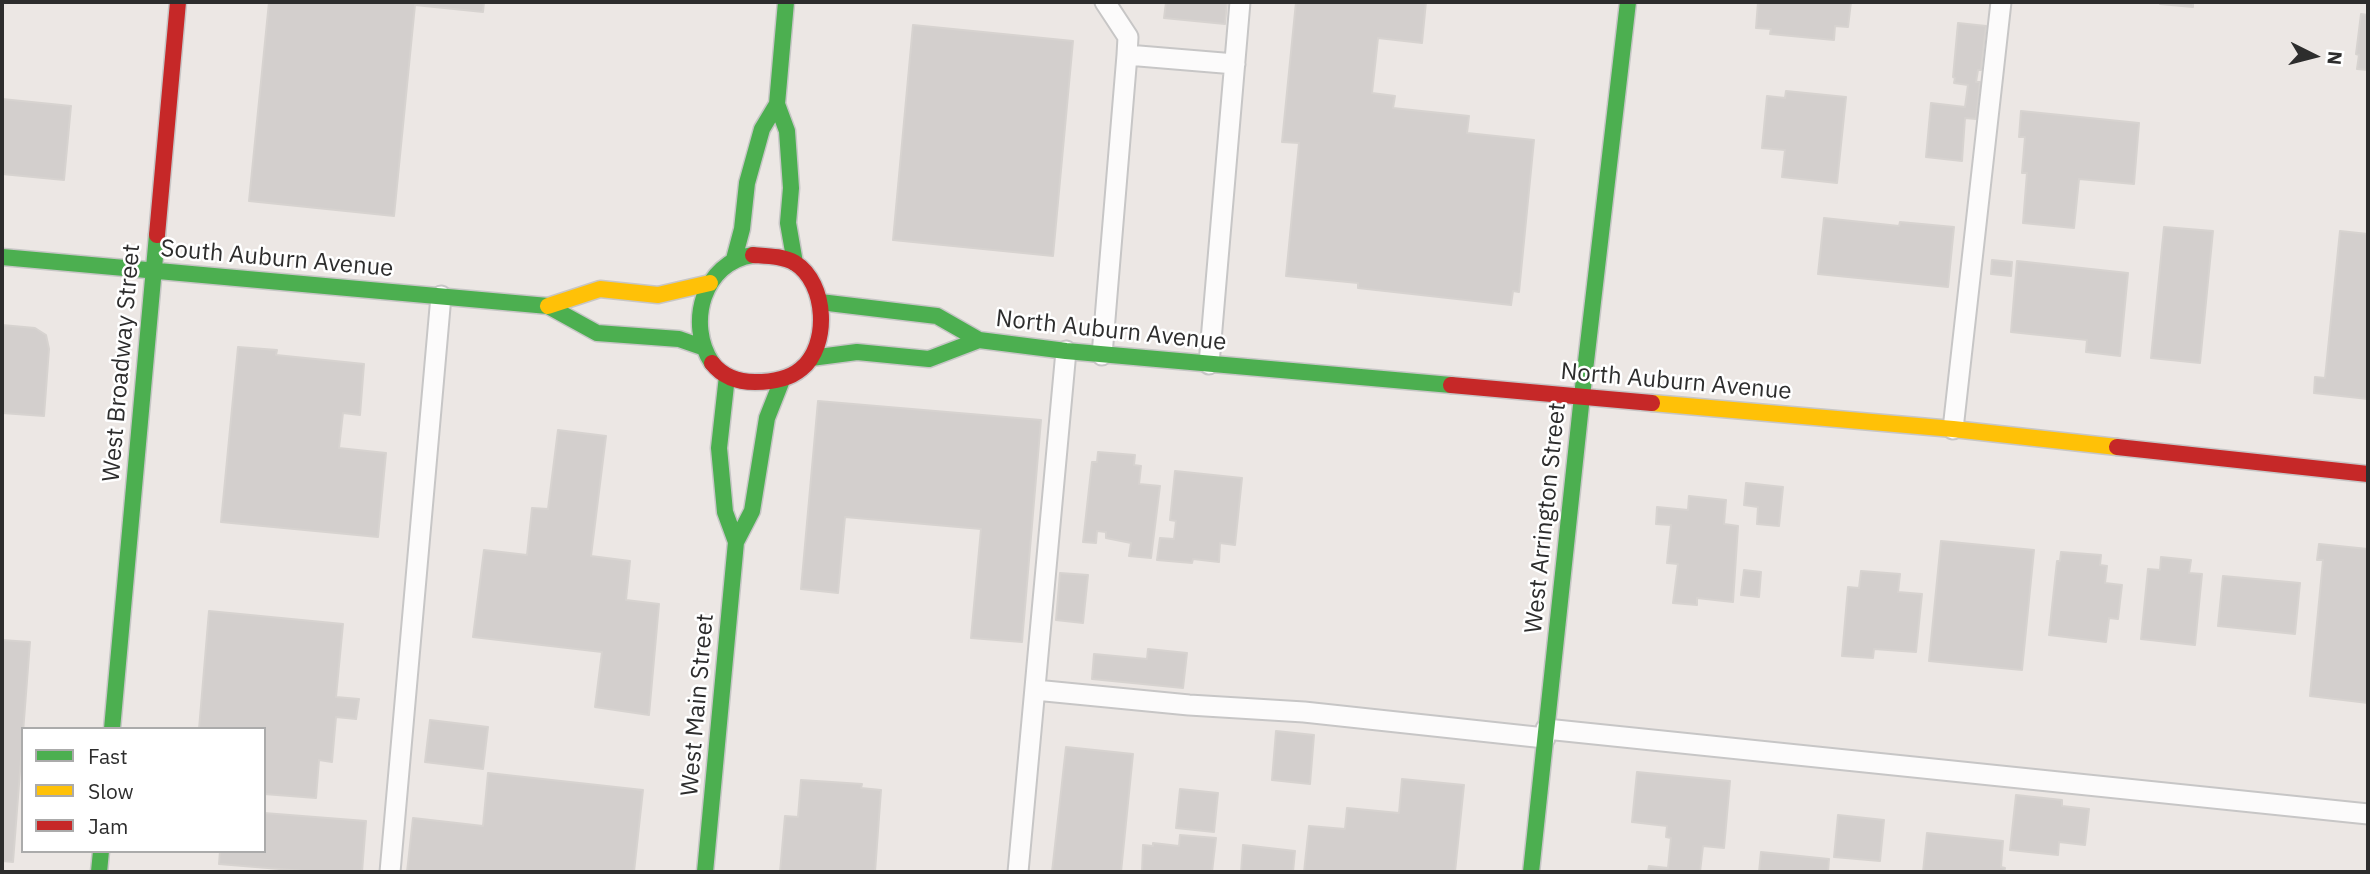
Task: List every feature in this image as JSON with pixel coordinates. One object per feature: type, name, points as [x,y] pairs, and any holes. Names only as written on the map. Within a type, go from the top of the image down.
[{"type":"main road","name":"West Broadway Street","points":[[112,727],[178,2]]},
{"type":"main road","points":[[734,259],[742,229],[751,170],[762,130],[777,104],[786,2]]},
{"type":"main road","name":"West Arrington Street","points":[[1531,872],[1628,2]]},
{"type":"main road","points":[[777,104],[787,131],[791,188],[788,223],[794,263]]},
{"type":"main road","points":[[753,255],[776,256],[794,263],[808,274],[820,302],[822,321],[811,358],[798,373],[782,380],[743,382],[727,376],[712,364],[702,347],[698,327],[701,303],[710,284],[722,268],[734,259],[753,255]]},
{"type":"main road","name":"South Auburn Avenue","points":[[2,257],[548,306],[600,289],[633,290],[658,295],[710,284]]},
{"type":"main road","name":"North Auburn Avenue","points":[[820,302],[937,316],[979,341],[1102,355],[1953,429],[2368,474]]},
{"type":"main road","name":"South Auburn Avenue","points":[[548,306],[597,333],[679,339],[702,347]]},
{"type":"main road","name":"North Auburn Avenue","points":[[811,358],[858,352],[929,359],[979,341]]},
{"type":"main road","name":"West Main Street","points":[[727,376],[719,448],[726,512],[736,542]]},
{"type":"main road","name":"West Main Street","points":[[705,872],[736,542],[752,511],[767,418],[782,380]]},
{"type":"main road","points":[[99,872],[101,853]]},
{"type":"lane","points":[[1102,355],[1128,37],[1105,2]]},
{"type":"lane","points":[[1209,364],[1240,2]]},
{"type":"lane","points":[[1953,429],[2001,2]]},
{"type":"lane","points":[[1127,55],[1235,64]]},
{"type":"lane","points":[[390,872],[441,296]]},
{"type":"lane","points":[[1018,872],[1066,351]]},
{"type":"lane","points":[[1035,690],[1546,734],[2368,814]]},
{"type":"building","points":[[269,2],[484,2],[483,12],[415,5],[394,216],[249,201]]},
{"type":"building","points":[[1166,2],[1227,2],[1225,24],[1164,18]]},
{"type":"building","points":[[1296,2],[1426,2],[1422,43],[1378,38],[1372,93],[1395,96],[1393,108],[1469,116],[1467,133],[1534,140],[1519,292],[1513,291],[1511,305],[1358,288],[1358,283],[1286,276],[1299,143],[1282,142]]},
{"type":"building","points":[[1758,2],[1851,2],[1848,27],[1835,26],[1834,40],[1770,34],[1771,29],[1756,28]]},
{"type":"building","points":[[2193,2],[2193,7],[2160,4]]},
{"type":"building","points":[[2361,14],[2368,15],[2368,70],[2357,69]]},
{"type":"building","points":[[1958,23],[1986,26],[1981,70],[1978,70],[1976,82],[1980,82],[1976,119],[1965,118],[1962,161],[1926,157],[1931,103],[1965,107],[1968,85],[1954,83],[1953,77]]},
{"type":"building","points":[[913,25],[1073,41],[1053,256],[893,240]]},
{"type":"building","points":[[1786,91],[1846,97],[1837,183],[1782,177],[1785,150],[1762,148],[1767,96],[1785,98]]},
{"type":"building","points":[[2,99],[71,106],[64,180],[2,174]]},
{"type":"building","points":[[2021,111],[2139,123],[2134,184],[2079,179],[2074,228],[2023,223],[2027,173],[2022,173],[2025,137],[2019,137]]},
{"type":"building","points":[[1824,218],[1899,226],[1900,222],[1954,227],[1948,287],[1818,274]]},
{"type":"building","points":[[2164,227],[2213,231],[2200,363],[2151,358]]},
{"type":"building","points":[[2340,231],[2368,234],[2368,399],[2314,393],[2315,377],[2325,378]]},
{"type":"building","points":[[1992,260],[2012,262],[2011,276],[1991,274]]},
{"type":"building","points":[[2017,261],[2128,273],[2120,356],[2086,352],[2087,340],[2011,332]]},
{"type":"building","points":[[2,325],[35,328],[46,335],[49,349],[44,416],[2,413]]},
{"type":"building","points":[[238,347],[277,350],[276,355],[364,364],[360,415],[343,413],[339,448],[386,453],[378,537],[221,522]]},
{"type":"building","points":[[818,401],[1041,420],[1022,642],[971,638],[981,529],[845,517],[838,593],[801,589]]},
{"type":"building","points":[[558,430],[606,436],[591,556],[630,561],[626,600],[659,604],[649,715],[595,707],[602,652],[473,637],[484,550],[527,555],[532,508],[548,509]]},
{"type":"building","points":[[1098,452],[1135,455],[1134,465],[1141,466],[1139,484],[1160,486],[1151,558],[1129,556],[1131,543],[1106,538],[1106,532],[1097,531],[1096,543],[1083,542],[1092,462],[1097,462]]},
{"type":"building","points":[[1175,471],[1242,478],[1235,545],[1220,543],[1219,562],[1193,559],[1192,563],[1157,560],[1160,538],[1174,539],[1176,521],[1170,520]]},
{"type":"building","points":[[1746,483],[1783,487],[1779,526],[1757,524],[1758,507],[1744,505]]},
{"type":"building","points":[[1689,496],[1726,500],[1724,524],[1738,526],[1733,602],[1697,598],[1697,605],[1673,603],[1678,564],[1667,563],[1671,525],[1656,524],[1657,507],[1688,510]]},
{"type":"building","points":[[1941,541],[2034,550],[2022,670],[1929,661]]},
{"type":"building","points":[[2319,544],[2368,549],[2368,703],[2310,696],[2323,560],[2317,560]]},
{"type":"building","points":[[2061,552],[2101,555],[2100,565],[2107,566],[2105,583],[2122,585],[2118,619],[2109,618],[2106,642],[2049,635],[2057,561],[2060,561]]},
{"type":"building","points":[[2161,557],[2191,560],[2189,573],[2202,574],[2195,645],[2141,639],[2148,569],[2160,570]]},
{"type":"building","points":[[1744,570],[1761,572],[1759,597],[1741,595]]},
{"type":"building","points":[[1861,571],[1900,574],[1898,592],[1922,594],[1916,652],[1874,649],[1873,658],[1842,656],[1848,587],[1859,588]]},
{"type":"building","points":[[1060,573],[1088,575],[1083,623],[1056,620]]},
{"type":"building","points":[[2223,576],[2300,583],[2295,634],[2218,626]]},
{"type":"building","points":[[209,611],[343,624],[336,697],[359,699],[356,719],[336,717],[332,762],[319,760],[316,798],[266,794],[266,727],[199,727]]},
{"type":"building","points":[[2,640],[30,642],[23,727],[21,727],[13,862],[2,861]]},
{"type":"building","points":[[1148,649],[1187,653],[1183,688],[1092,679],[1094,654],[1147,659]]},
{"type":"building","points":[[430,720],[488,727],[483,769],[425,762]]},
{"type":"building","points":[[1276,731],[1314,735],[1310,784],[1272,780]]},
{"type":"building","points":[[1066,747],[1133,754],[1121,872],[1052,872]]},
{"type":"building","points":[[1637,772],[1730,781],[1724,848],[1703,846],[1700,872],[1648,872],[1649,866],[1668,868],[1671,838],[1666,837],[1667,826],[1632,822]]},
{"type":"building","points":[[488,773],[643,790],[634,872],[407,872],[413,818],[483,826]]},
{"type":"building","points":[[1402,779],[1464,785],[1455,872],[1304,872],[1309,826],[1345,829],[1347,808],[1399,813]]},
{"type":"building","points":[[801,780],[862,784],[861,788],[881,790],[875,872],[780,872],[785,816],[798,817]]},
{"type":"building","points":[[1180,789],[1218,793],[1214,832],[1176,828]]},
{"type":"building","points":[[2016,795],[2062,800],[2062,806],[2089,809],[2085,845],[2059,842],[2058,855],[2010,850]]},
{"type":"building","points":[[266,813],[366,821],[362,872],[316,872],[219,864],[220,853],[266,853]]},
{"type":"building","points":[[1838,815],[1884,820],[1880,861],[1834,857]]},
{"type":"building","points":[[1927,833],[2003,841],[2001,867],[2005,868],[2004,872],[1923,872]]},
{"type":"building","points":[[1180,835],[1216,838],[1212,872],[1142,872],[1143,845],[1153,846],[1153,843],[1179,846]]},
{"type":"building","points":[[1243,845],[1295,851],[1293,872],[1241,872]]},
{"type":"building","points":[[1761,852],[1829,859],[1828,872],[1759,872]]},
{"type":"traffic: fast","points":[[734,259],[742,229],[747,183],[762,129],[777,104],[786,2]]},
{"type":"traffic: fast","points":[[1531,872],[1628,2]]},
{"type":"traffic: fast","points":[[777,104],[787,131],[791,188],[788,223],[795,263]]},
{"type":"traffic: fast","points":[[112,727],[157,235]]},
{"type":"traffic: fast","points":[[712,363],[700,331],[704,297],[711,282],[722,269],[736,260],[753,255]]},
{"type":"traffic: fast","points":[[2,257],[548,306],[597,333],[679,339],[702,347]]},
{"type":"traffic: fast","points":[[820,302],[937,316],[979,340],[1066,351],[1451,385]]},
{"type":"traffic: fast","points":[[811,358],[857,352],[929,359],[979,340]]},
{"type":"traffic: fast","points":[[727,376],[719,448],[725,512],[736,542]]},
{"type":"traffic: fast","points":[[705,872],[736,542],[752,511],[767,418],[782,380]]},
{"type":"traffic: fast","points":[[99,872],[101,853]]},
{"type":"traffic: slow","points":[[548,306],[600,289],[658,295],[710,283]]},
{"type":"traffic: slow","points":[[1652,403],[1953,429],[2117,447]]},
{"type":"traffic: jam","points":[[157,235],[178,2]]},
{"type":"traffic: jam","points":[[712,363],[721,372],[736,380],[773,381],[791,376],[801,369],[817,346],[821,315],[819,299],[806,272],[785,259],[753,255]]},
{"type":"traffic: jam","points":[[1451,385],[1652,403]]},
{"type":"traffic: jam","points":[[2117,447],[2368,474]]}]
